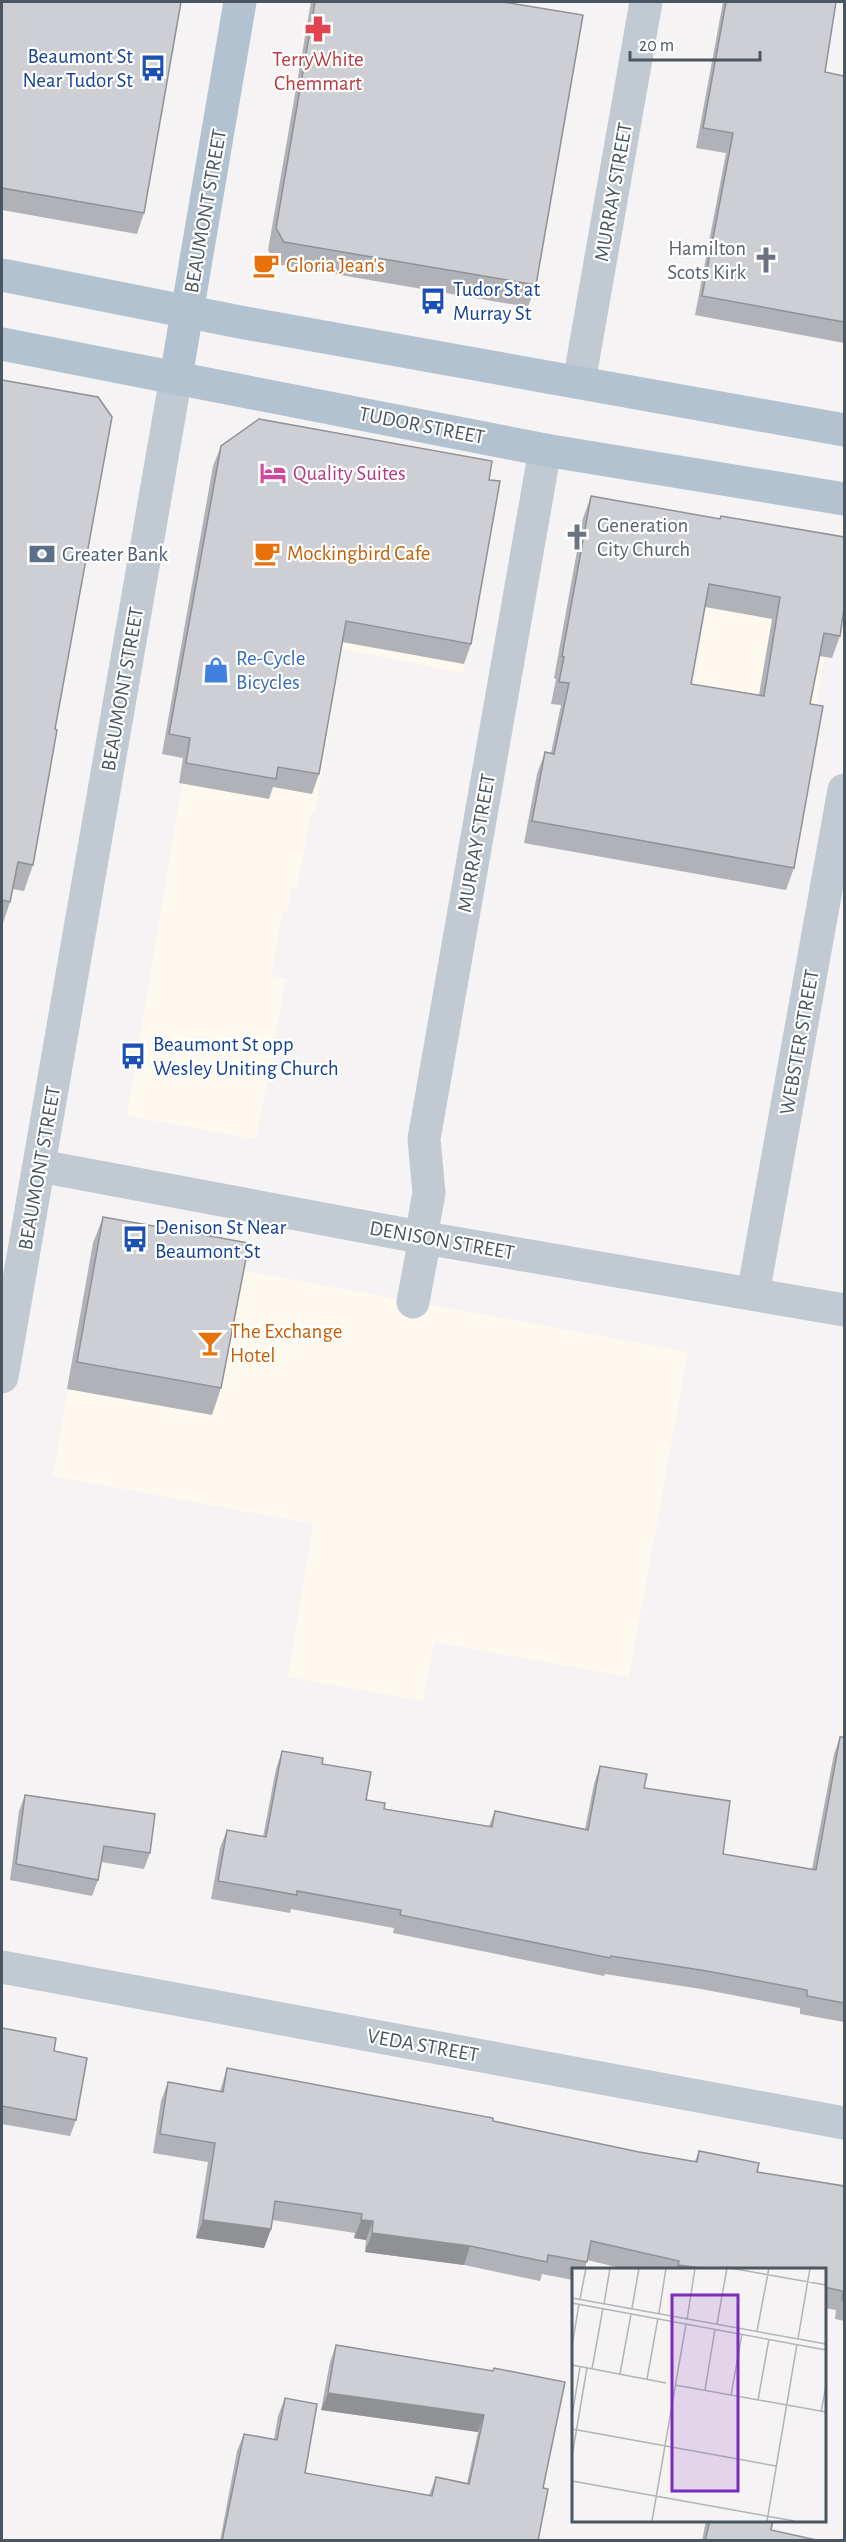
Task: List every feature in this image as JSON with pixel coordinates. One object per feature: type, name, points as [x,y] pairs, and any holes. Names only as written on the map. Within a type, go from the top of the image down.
[{"type":"main road","name":"BEAUMONT STREET","points":[[176,377],[240,2]]},
{"type":"main road","points":[[2,276],[188,312],[844,430]]},
{"type":"main road","name":"TUDOR STREET","points":[[2,344],[545,450],[844,499]]},
{"type":"street","name":"MURRAY STREET","points":[[579,382],[646,2]]},
{"type":"street","name":"BEAUMONT STREET","points":[[2,1377],[176,377]]},
{"type":"street","name":"MURRAY STREET","points":[[413,1302],[429,1193],[424,1139],[545,450]]},
{"type":"street","name":"WEBSTER STREET","points":[[753,1294],[844,790]]},
{"type":"street","name":"DENISON STREET","points":[[40,1166],[423,1237],[844,1310]]},
{"type":"street","name":"VEDA STREET","points":[[2,1968],[844,2122]]},
{"type":"shaded area","points":[[237,458],[493,506],[463,673],[342,649],[316,808],[310,815],[297,889],[291,888],[287,912],[282,912],[272,976],[286,979],[256,1139],[127,1116]]},
{"type":"shaded area","points":[[717,547],[840,569],[811,734],[689,714]]},
{"type":"shaded area","points":[[93,1243],[688,1352],[629,1677],[434,1642],[423,1701],[288,1677],[313,1524],[53,1476]]},
{"type":"building","points":[[2,2],[181,2],[144,213],[2,188]]},
{"type":"building","points":[[315,2],[503,2],[583,15],[536,285],[284,242],[276,228]]},
{"type":"building","points":[[726,2],[836,2],[825,72],[844,76],[844,322],[702,296],[733,133],[703,128]]},
{"type":"building","points":[[2,380],[98,397],[112,417],[55,729],[57,730],[33,865],[18,862],[10,902],[2,900]]},
{"type":"building","points":[[259,419],[492,461],[489,480],[500,481],[471,644],[346,621],[319,774],[278,767],[276,779],[186,763],[190,738],[169,734],[221,446]]},
{"type":"building","points":[[591,496],[720,519],[721,516],[844,537],[844,608],[840,636],[824,633],[810,704],[823,706],[794,868],[532,821],[545,752],[554,754],[569,683],[559,682],[564,657],[562,656]],"holes":[[[709,584],[780,597],[764,696],[691,684]]]},
{"type":"building","points":[[103,1217],[249,1243],[221,1388],[77,1362]]},
{"type":"building","points":[[840,1737],[844,1737],[844,2003],[807,1996],[807,1990],[707,1971],[611,1956],[610,1958],[400,1915],[401,1910],[297,1891],[297,1895],[218,1881],[227,1830],[266,1837],[282,1751],[323,1758],[322,1764],[371,1772],[366,1800],[385,1803],[384,1809],[492,1827],[495,1811],[588,1830],[600,1766],[647,1774],[644,1788],[730,1801],[723,1854],[816,1870]]},
{"type":"building","points":[[25,1795],[155,1814],[150,1853],[104,1846],[98,1880],[16,1864]]},
{"type":"building","points":[[2,2028],[56,2038],[54,2051],[87,2058],[76,2120],[2,2106]]},
{"type":"building","points":[[227,2068],[493,2118],[493,2121],[639,2152],[697,2162],[699,2151],[759,2163],[757,2172],[844,2186],[844,2301],[842,2300],[843,2291],[825,2287],[825,2268],[701,2268],[678,2265],[679,2261],[591,2241],[587,2262],[548,2255],[547,2262],[470,2246],[372,2233],[373,2221],[361,2220],[362,2214],[275,2201],[271,2229],[203,2220],[215,2143],[160,2134],[168,2082],[223,2092]]},
{"type":"building","points":[[336,2345],[493,2371],[494,2368],[565,2382],[543,2488],[548,2489],[538,2541],[222,2541],[244,2434],[277,2440],[285,2398],[317,2404],[305,2473],[432,2496],[436,2477],[469,2484],[484,2415],[328,2393]]},
{"type":"building","points":[[710,2521],[773,2521],[771,2530],[821,2541],[705,2541]]},
{"type":"place","name":"TerryWhite Chemmart","points":[[318,29]]},
{"type":"place","name":"Beaumont St Near Tudor St","points":[[153,68]]},
{"type":"place","name":"Hamilton Scots Kirk","points":[[766,260]]},
{"type":"place","name":"Gloria Jean's","points":[[266,265]]},
{"type":"place","name":"Tudor St at Murray St","points":[[433,301]]},
{"type":"place","name":"Quality Suites","points":[[273,473]]},
{"type":"place","name":"Generation City Church","points":[[577,537]]},
{"type":"place","name":"Mockingbird Cafe","points":[[267,553]]},
{"type":"place","name":"Greater Bank","points":[[42,554]]},
{"type":"place","name":"Re-Cycle Bicycles","points":[[216,670]]},
{"type":"place","name":"Beaumont St opp Wesley Uniting Church","points":[[133,1056]]},
{"type":"place","name":"Denison St Near Beaumont St","points":[[135,1239]]},
{"type":"place","name":"The Exchange Hotel","points":[[210,1343]]}]
